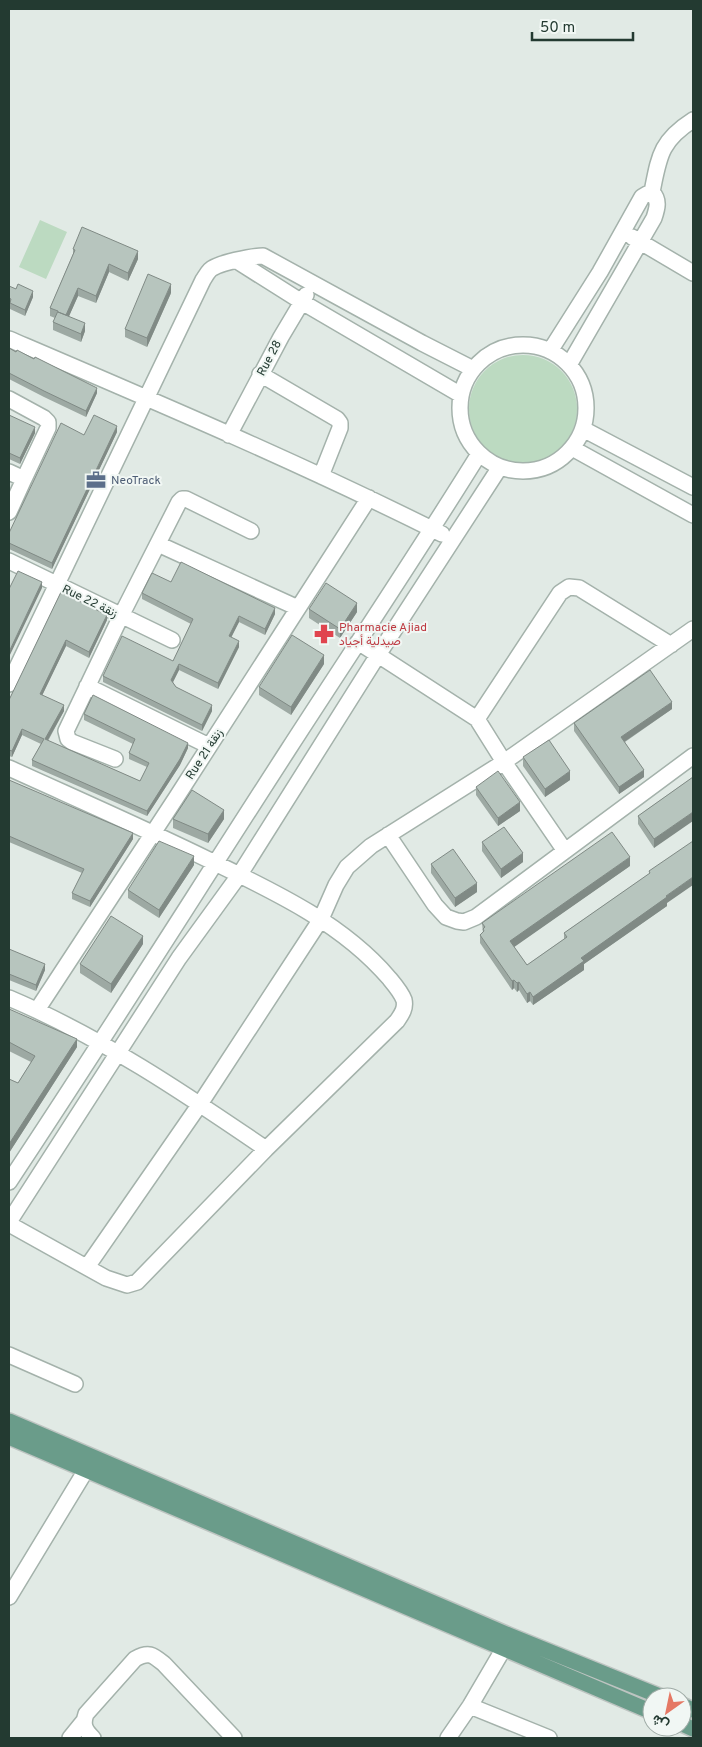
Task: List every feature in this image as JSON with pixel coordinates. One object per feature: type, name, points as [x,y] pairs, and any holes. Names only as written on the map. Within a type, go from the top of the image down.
[{"type":"main road","points":[[9,1421],[511,1636],[642,1689]]},
{"type":"main road","points":[[9,1437],[642,1708]]},
{"type":"street","points":[[652,192],[658,163],[665,145],[674,133],[693,120]]},
{"type":"street","points":[[550,351],[590,288],[642,197],[652,192]]},
{"type":"street","points":[[569,365],[654,218],[657,209],[656,196],[652,192]]},
{"type":"street","points":[[624,231],[693,273]]},
{"type":"street","points":[[9,684],[146,398],[209,271],[215,266],[250,257],[263,256],[473,369]]},
{"type":"street","points":[[237,261],[302,302],[461,395]]},
{"type":"street","name":"Rue 28","points":[[229,435],[260,374],[312,282]]},
{"type":"street","points":[[9,339],[321,476],[452,539]]},
{"type":"street","points":[[527,345],[550,351],[569,365],[578,377],[586,398],[586,414],[583,429],[572,448],[559,460],[544,468],[518,471],[500,467],[479,454],[470,443],[462,423],[460,409],[461,395],[465,382],[473,369],[484,358],[505,348],[527,345]]},
{"type":"street","points":[[260,374],[340,423],[340,428],[321,476]]},
{"type":"street","points":[[9,399],[48,422],[48,428],[9,512]]},
{"type":"street","points":[[583,429],[693,487]]},
{"type":"street","points":[[572,448],[693,515]]},
{"type":"street","points":[[9,1182],[101,1043],[479,454]]},
{"type":"street","points":[[9,768],[153,832],[240,874],[321,919],[373,960],[396,987],[404,1000],[404,1011],[397,1021],[266,1149],[137,1282],[127,1285],[106,1278],[9,1223],[179,958],[240,874],[452,539],[500,467]]},
{"type":"street","points":[[9,472],[21,486]]},
{"type":"street","name":"Rue 21 زنقة","points":[[36,1010],[369,498]]},
{"type":"street","points":[[115,759],[72,742],[66,735],[66,731],[121,616],[179,502],[182,499],[190,501],[251,531]]},
{"type":"street","points":[[158,544],[298,608]]},
{"type":"street","name":"Rue 22 زنقة","points":[[9,561],[172,640]]},
{"type":"street","points":[[477,719],[560,593],[569,587],[580,588],[672,644]]},
{"type":"street","points":[[87,1267],[200,1104],[321,919],[336,885],[347,867],[371,846],[504,762],[693,629]]},
{"type":"street","points":[[358,642],[477,719],[565,851]]},
{"type":"street","points":[[87,686],[209,746]]},
{"type":"street","points":[[388,836],[435,905],[446,917],[464,922],[476,916],[693,756]]},
{"type":"street","points":[[9,998],[101,1043],[200,1104],[266,1149]]},
{"type":"street","points":[[9,1355],[75,1384]]},
{"type":"street","points":[[9,1597],[86,1470]]},
{"type":"street","points":[[448,1738],[470,1706],[504,1648]]},
{"type":"street","points":[[70,1738],[83,1722],[86,1714],[125,1669],[135,1659],[144,1654],[153,1655],[164,1664],[234,1738]]},
{"type":"street","points":[[470,1706],[549,1738]]},
{"type":"street","points":[[83,1722],[86,1730],[93,1738]]},
{"type":"green space","points":[[40,220],[67,232],[46,279],[19,267]]},
{"type":"green space","points":[[523,355],[544,359],[561,371],[573,388],[577,409],[573,430],[561,447],[544,459],[523,463],[502,459],[485,447],[473,430],[469,409],[473,388],[485,371],[502,359]]},
{"type":"building","points":[[82,227],[138,251],[128,273],[109,264],[96,296],[78,288],[66,315],[58,312],[85,323],[81,334],[53,322],[58,311],[50,308],[75,250],[73,249]]},
{"type":"building","points":[[148,274],[171,284],[147,338],[125,329]]},
{"type":"building","points":[[18,284],[33,291],[25,310],[10,303],[9,286],[16,289]]},
{"type":"building","points":[[9,348],[34,359],[35,357],[97,388],[86,411],[9,373]]},
{"type":"building","points":[[9,415],[35,427],[20,458],[9,453]]},
{"type":"building","points":[[94,415],[117,426],[52,563],[9,543],[9,533],[61,423],[84,435]]},
{"type":"building","points":[[181,562],[275,608],[265,629],[239,616],[229,636],[239,641],[218,683],[179,664],[171,680],[176,687],[212,705],[202,725],[103,676],[122,636],[173,661],[193,619],[142,593],[152,573],[171,582]]},
{"type":"building","points":[[18,571],[42,582],[9,652],[9,589]]},
{"type":"building","points":[[326,583],[357,603],[340,629],[309,609]]},
{"type":"building","points":[[61,592],[107,615],[89,652],[66,640],[40,694],[64,705],[45,739],[140,781],[149,763],[129,753],[135,739],[84,714],[93,695],[188,743],[147,811],[32,760],[44,739],[22,729],[12,751],[9,750],[9,700]]},
{"type":"building","points":[[292,635],[324,655],[291,707],[259,687]]},
{"type":"building","points":[[650,670],[672,702],[621,737],[644,770],[619,787],[574,723]]},
{"type":"building","points":[[549,740],[570,771],[545,789],[523,757]]},
{"type":"building","points":[[498,771],[520,802],[498,818],[476,787]]},
{"type":"building","points":[[693,777],[693,812],[654,839],[638,816]]},
{"type":"building","points":[[9,780],[133,833],[90,901],[72,893],[84,869],[9,836]]},
{"type":"building","points":[[192,790],[224,810],[208,834],[173,819]]},
{"type":"building","points":[[504,827],[523,853],[501,869],[482,842]]},
{"type":"building","points":[[612,832],[630,857],[510,941],[527,965],[567,937],[564,933],[693,841],[693,877],[581,958],[584,961],[533,997],[530,992],[527,994],[519,982],[512,981],[480,935],[485,927],[482,923]]},
{"type":"building","points":[[159,841],[194,856],[159,910],[128,890]]},
{"type":"building","points":[[453,849],[477,883],[455,898],[431,864]]},
{"type":"building","points":[[111,916],[143,936],[111,984],[80,964]]},
{"type":"building","points":[[9,949],[45,964],[36,985],[9,974]]},
{"type":"building","points":[[9,1009],[77,1039],[9,1144],[9,1079],[18,1083],[35,1056],[9,1042]]},
{"type":"place","name":"NeoTrack","points":[[96,480]]},
{"type":"place","name":"Pharmacie Ajiad صيدلية أجياد","points":[[324,634]]}]
